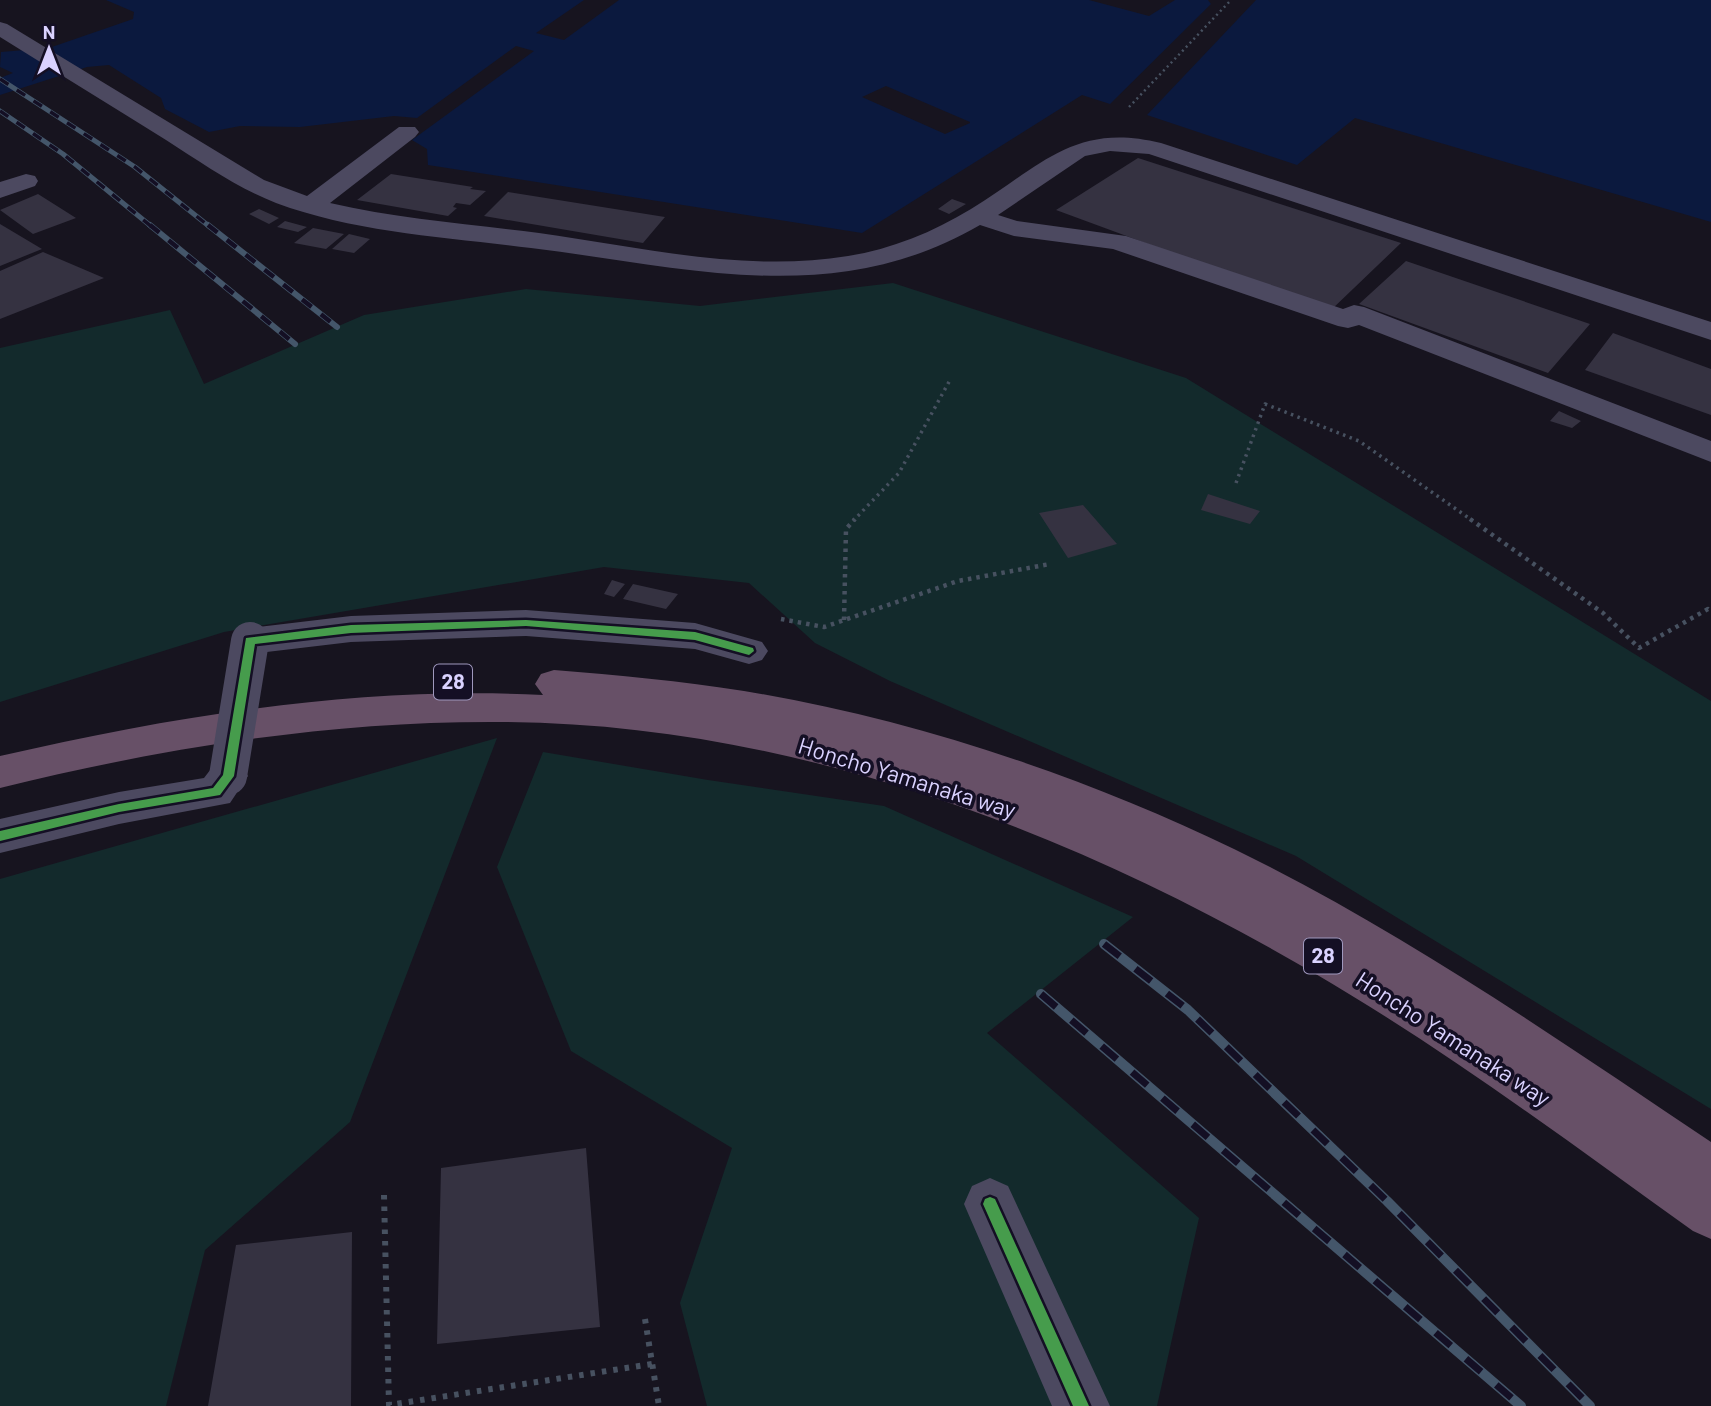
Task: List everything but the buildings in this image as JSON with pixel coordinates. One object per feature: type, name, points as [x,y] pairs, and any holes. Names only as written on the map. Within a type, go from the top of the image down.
[{"type":"highway","name":"Honcho Yamanaka way","points":[[0,745],[165,711],[270,696],[383,685],[458,682],[612,687],[701,698],[781,713],[901,757],[1096,841],[1279,930],[1483,1054],[1711,1213]]},
{"type":"highway","name":"Honcho Yamanaka way","points":[[0,772],[164,737],[281,719],[452,708],[589,711],[685,722],[831,752],[901,757],[1002,774],[1103,810],[1204,855],[1301,905],[1496,1024],[1711,1172]]},
{"type":"street","points":[[0,28],[255,185],[311,205],[384,220],[711,264],[772,269],[835,265],[897,253],[933,240],[979,217],[1075,152],[1116,144],[1153,148],[1711,331]]},
{"type":"street","points":[[311,205],[407,132]]},
{"type":"street","points":[[0,191],[26,181]]},
{"type":"street","points":[[979,217],[1014,228],[1117,242],[1348,320],[1354,313],[1711,452]]},
{"type":"street","points":[[0,836],[119,808],[216,792],[228,776],[250,641],[351,629],[526,623],[695,636],[749,651]]},
{"type":"street","points":[[990,1204],[1081,1406]]},
{"type":"path","points":[[1075,152],[1113,124],[1231,0]]},
{"type":"path","points":[[844,620],[846,529],[899,473],[950,380]]},
{"type":"path","points":[[1236,483],[1265,404],[1359,441],[1603,613],[1639,648],[1708,610],[1711,612]]},
{"type":"path","points":[[769,617],[824,627],[958,581],[1049,564]]},
{"type":"path","points":[[384,1195],[389,1405],[652,1364]]},
{"type":"path","points":[[645,1319],[660,1405]]},
{"type":"green space","points":[[893,283],[1186,378],[1711,701],[1711,1109],[1296,856],[890,681],[815,643],[749,583],[604,567],[224,632],[0,702],[0,348],[170,310],[204,384],[364,315],[526,289],[700,306]]},
{"type":"green space","points":[[497,738],[350,1122],[205,1250],[166,1406],[0,1406],[0,879]]},
{"type":"green space","points":[[543,752],[884,806],[1133,917],[987,1033],[1199,1218],[1157,1406],[707,1406],[680,1303],[732,1148],[571,1051],[497,867]]},
{"type":"water","points":[[106,0],[584,0],[536,33],[564,40],[619,0],[1089,0],[1149,16],[1175,0],[1208,0],[1211,4],[1110,104],[1082,95],[862,233],[428,165],[427,149],[412,140],[534,51],[516,46],[417,118],[394,116],[300,127],[240,126],[209,132],[165,109],[161,98],[109,65],[87,67],[0,95],[0,78],[13,73],[0,67],[1,52],[49,48],[133,19],[134,12]],"holes":[[[886,86],[970,122],[945,134],[862,97]]]},
{"type":"water","points":[[1256,0],[1711,0],[1711,222],[1355,118],[1297,165],[1147,115]]},
{"type":"railway","points":[[0,79],[135,167],[210,227]]},
{"type":"railway","points":[[0,111],[63,154],[152,227]]},
{"type":"railway","points":[[150,225],[295,344]]},
{"type":"railway","points":[[208,225],[337,327]]},
{"type":"railway","points":[[1104,944],[1188,1010],[1387,1201],[1590,1406]]},
{"type":"railway","points":[[1041,994],[1521,1406]]},
{"type":"cycle path","points":[[0,836],[119,808],[216,792],[228,776],[250,641],[351,629],[526,623],[695,636],[749,651]]},
{"type":"cycle path","points":[[990,1204],[1081,1406]]}]
